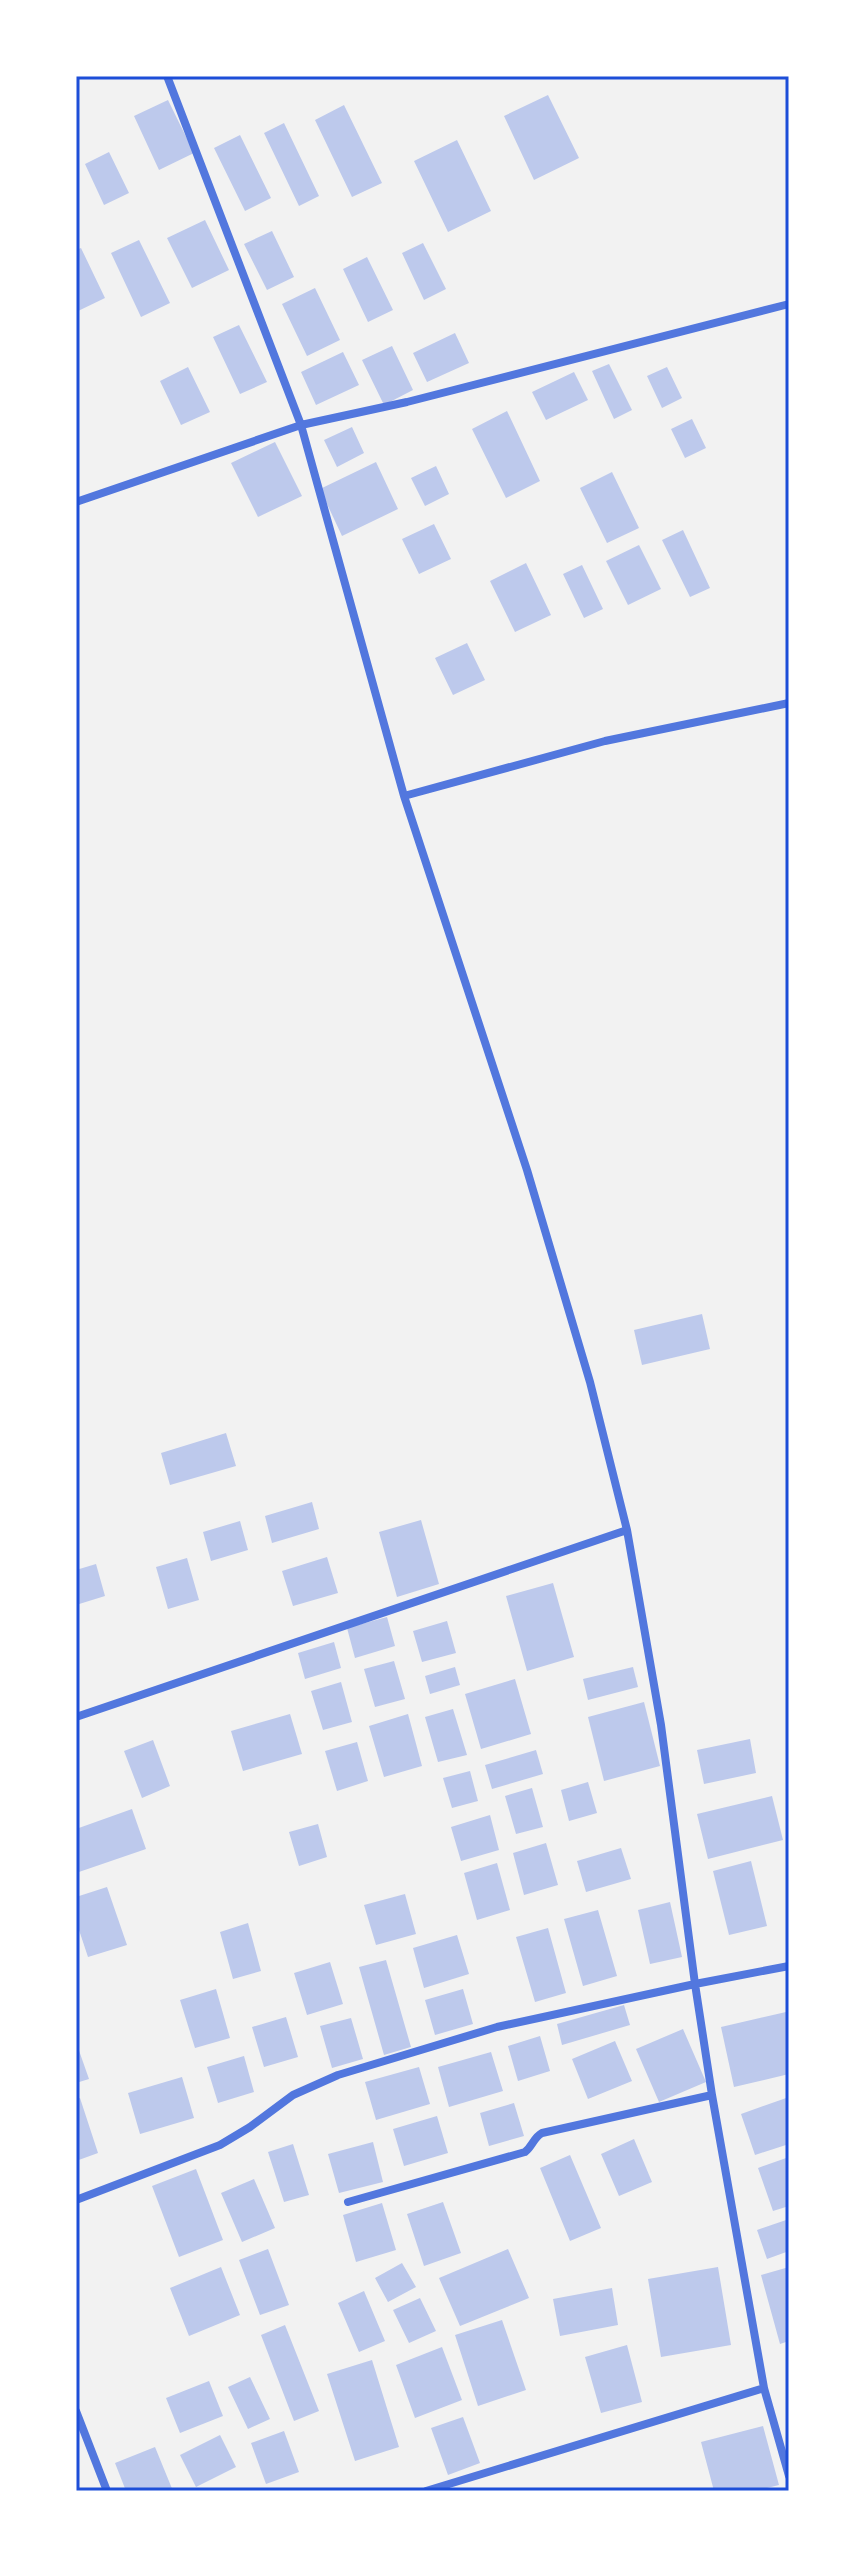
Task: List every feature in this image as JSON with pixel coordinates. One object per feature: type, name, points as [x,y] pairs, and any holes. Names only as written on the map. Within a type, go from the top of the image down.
[{"type":"street","points":[[167,76],[301,425],[404,796],[527,1170],[590,1382],[627,1530],[661,1725],[712,2095],[764,2388],[789,2476]]},
{"type":"street","points":[[76,502],[301,425],[407,402],[789,304]]},
{"type":"street","points":[[404,796],[605,741],[789,703]]},
{"type":"street","points":[[76,1717],[627,1530]]},
{"type":"street","points":[[76,2200],[220,2145],[293,2095],[338,2075],[497,2027],[789,1966]]},
{"type":"street","points":[[348,2202],[525,2152],[530,2149],[534,2138],[542,2133],[712,2095]]},
{"type":"street","points":[[426,2491],[764,2388]]},
{"type":"street","points":[[76,2411],[107,2491]]},
{"type":"building","points":[[548,95],[579,158],[534,180],[504,116]]},
{"type":"building","points":[[168,100],[194,153],[159,170],[134,116]]},
{"type":"building","points":[[344,105],[382,183],[352,197],[315,120]]},
{"type":"building","points":[[284,123],[319,196],[299,206],[264,133]]},
{"type":"building","points":[[240,135],[271,198],[245,211],[214,148]]},
{"type":"building","points":[[457,140],[491,211],[448,232],[414,161]]},
{"type":"building","points":[[109,152],[129,193],[104,205],[85,164]]},
{"type":"building","points":[[205,220],[229,270],[192,288],[167,238]]},
{"type":"building","points":[[272,231],[294,277],[267,290],[244,244]]},
{"type":"building","points":[[139,240],[170,303],[141,317],[111,253]]},
{"type":"building","points":[[423,243],[446,289],[424,300],[402,253]]},
{"type":"building","points":[[81,248],[105,298],[76,312],[76,250]]},
{"type":"building","points":[[367,257],[393,310],[368,322],[343,269]]},
{"type":"building","points":[[315,288],[340,340],[307,356],[282,304]]},
{"type":"building","points":[[239,325],[267,382],[240,394],[213,337]]},
{"type":"building","points":[[455,333],[469,363],[427,382],[413,353]]},
{"type":"building","points":[[392,346],[413,390],[384,405],[362,360]]},
{"type":"building","points":[[343,352],[359,385],[316,405],[301,372]]},
{"type":"building","points":[[609,364],[632,410],[614,419],[592,371]]},
{"type":"building","points":[[188,367],[210,412],[181,425],[160,381]]},
{"type":"building","points":[[667,367],[682,398],[662,408],[647,376]]},
{"type":"building","points":[[574,372],[588,400],[546,420],[532,392]]},
{"type":"building","points":[[507,411],[540,481],[506,498],[472,429]]},
{"type":"building","points":[[692,419],[706,448],[685,458],[671,429]]},
{"type":"building","points":[[352,427],[364,453],[337,467],[324,440]]},
{"type":"building","points":[[275,442],[302,496],[258,517],[231,463]]},
{"type":"building","points":[[376,462],[398,509],[342,536],[320,489]]},
{"type":"building","points":[[436,466],[449,494],[425,506],[411,478]]},
{"type":"building","points":[[612,472],[639,528],[607,543],[580,488]]},
{"type":"building","points":[[434,524],[451,559],[419,574],[402,539]]},
{"type":"building","points":[[683,530],[710,588],[690,597],[662,540]]},
{"type":"building","points":[[639,545],[661,589],[628,605],[606,561]]},
{"type":"building","points":[[526,563],[551,615],[515,632],[490,581]]},
{"type":"building","points":[[582,565],[603,609],[584,618],[563,574]]},
{"type":"building","points":[[467,643],[485,680],[453,695],[435,658]]},
{"type":"building","points":[[702,1314],[710,1349],[642,1365],[634,1330]]},
{"type":"building","points":[[226,1433],[236,1466],[170,1485],[161,1453]]},
{"type":"building","points":[[312,1502],[319,1529],[272,1543],[265,1516]]},
{"type":"building","points":[[421,1520],[439,1584],[397,1597],[379,1532]]},
{"type":"building","points":[[240,1521],[248,1550],[211,1561],[203,1532]]},
{"type":"building","points":[[327,1557],[338,1593],[293,1606],[282,1571]]},
{"type":"building","points":[[187,1558],[199,1600],[168,1609],[156,1567]]},
{"type":"building","points":[[96,1564],[105,1596],[76,1605],[76,1570]]},
{"type":"building","points":[[553,1583],[574,1657],[527,1671],[506,1596]]},
{"type":"building","points":[[387,1617],[395,1646],[355,1658],[347,1628]]},
{"type":"building","points":[[447,1621],[456,1653],[422,1662],[413,1631]]},
{"type":"building","points":[[334,1642],[341,1668],[305,1679],[298,1653]]},
{"type":"building","points":[[394,1661],[405,1699],[375,1707],[364,1669]]},
{"type":"building","points":[[455,1667],[460,1685],[430,1694],[425,1676]]},
{"type":"building","points":[[633,1667],[638,1687],[588,1700],[583,1679]]},
{"type":"building","points":[[515,1679],[531,1734],[481,1749],[465,1694]]},
{"type":"building","points":[[341,1682],[352,1722],[323,1730],[311,1691]]},
{"type":"building","points":[[644,1702],[660,1766],[604,1781],[588,1717]]},
{"type":"building","points":[[453,1709],[467,1755],[438,1762],[425,1717]]},
{"type":"building","points":[[290,1714],[302,1754],[243,1771],[231,1731]]},
{"type":"building","points":[[408,1714],[422,1766],[384,1777],[369,1726]]},
{"type":"building","points":[[750,1739],[756,1773],[704,1784],[697,1750]]},
{"type":"building","points":[[153,1740],[170,1786],[142,1798],[124,1751]]},
{"type":"building","points":[[357,1742],[368,1781],[337,1791],[325,1751]]},
{"type":"building","points":[[536,1750],[543,1774],[492,1789],[485,1765]]},
{"type":"building","points":[[470,1771],[478,1801],[452,1808],[443,1778]]},
{"type":"building","points":[[588,1782],[597,1813],[569,1821],[561,1790]]},
{"type":"building","points":[[532,1788],[543,1827],[516,1834],[505,1796]]},
{"type":"building","points":[[772,1796],[783,1840],[708,1859],[697,1814]]},
{"type":"building","points":[[132,1809],[146,1849],[76,1873],[76,1829]]},
{"type":"building","points":[[490,1815],[499,1850],[461,1861],[451,1827]]},
{"type":"building","points":[[318,1824],[327,1857],[299,1866],[289,1832]]},
{"type":"building","points":[[546,1843],[558,1885],[524,1895],[513,1853]]},
{"type":"building","points":[[621,1848],[631,1879],[586,1892],[577,1861]]},
{"type":"building","points":[[751,1861],[767,1926],[729,1935],[713,1871]]},
{"type":"building","points":[[497,1863],[510,1910],[477,1920],[464,1873]]},
{"type":"building","points":[[107,1887],[127,1945],[88,1957],[76,1921],[76,1897]]},
{"type":"building","points":[[405,1894],[416,1934],[376,1945],[364,1905]]},
{"type":"building","points":[[670,1902],[682,1957],[650,1964],[638,1910]]},
{"type":"building","points":[[598,1910],[617,1976],[583,1986],[564,1919]]},
{"type":"building","points":[[248,1923],[261,1971],[233,1979],[220,1932]]},
{"type":"building","points":[[548,1928],[566,1993],[535,2002],[516,1937]]},
{"type":"building","points":[[457,1935],[469,1974],[424,1988],[413,1948]]},
{"type":"building","points":[[386,1960],[411,2047],[384,2055],[359,1967]]},
{"type":"building","points":[[330,1962],[343,2004],[307,2015],[294,1973]]},
{"type":"building","points":[[216,1989],[230,2038],[195,2048],[180,2000]]},
{"type":"building","points":[[463,1989],[473,2024],[435,2035],[425,2000]]},
{"type":"building","points":[[624,2005],[630,2025],[562,2045],[557,2024]]},
{"type":"building","points":[[786,2012],[789,2024],[789,2074],[734,2087],[721,2027]]},
{"type":"building","points":[[286,2017],[298,2057],[264,2067],[252,2027]]},
{"type":"building","points":[[351,2018],[363,2059],[332,2068],[320,2026]]},
{"type":"building","points":[[683,2029],[706,2082],[659,2102],[636,2049]]},
{"type":"building","points":[[540,2036],[550,2071],[518,2081],[508,2046]]},
{"type":"building","points":[[615,2041],[632,2081],[588,2099],[572,2059]]},
{"type":"building","points":[[76,2042],[89,2079],[76,2083]]},
{"type":"building","points":[[491,2052],[503,2091],[449,2107],[438,2067]]},
{"type":"building","points":[[244,2056],[254,2092],[218,2103],[207,2067]]},
{"type":"building","points":[[419,2067],[430,2104],[376,2120],[365,2082]]},
{"type":"building","points":[[182,2077],[194,2118],[140,2134],[128,2093]]},
{"type":"building","points":[[789,2097],[789,2144],[755,2155],[741,2114]]},
{"type":"building","points":[[80,2098],[98,2153],[76,2161],[76,2099]]},
{"type":"building","points":[[514,2103],[524,2136],[489,2146],[480,2113]]},
{"type":"building","points":[[437,2116],[448,2153],[404,2166],[393,2129]]},
{"type":"building","points":[[634,2139],[652,2182],[619,2196],[601,2154]]},
{"type":"building","points":[[373,2142],[383,2182],[339,2193],[328,2154]]},
{"type":"building","points":[[293,2144],[309,2195],[284,2202],[268,2152]]},
{"type":"building","points":[[570,2155],[601,2228],[570,2241],[540,2168]]},
{"type":"building","points":[[789,2157],[789,2206],[773,2211],[758,2168]]},
{"type":"building","points":[[196,2169],[223,2240],[179,2257],[152,2186]]},
{"type":"building","points":[[254,2179],[275,2228],[242,2242],[221,2193]]},
{"type":"building","points":[[443,2202],[461,2253],[424,2266],[407,2214]]},
{"type":"building","points":[[382,2203],[396,2250],[356,2262],[343,2215]]},
{"type":"building","points":[[789,2219],[789,2251],[767,2259],[757,2230]]},
{"type":"building","points":[[268,2249],[289,2305],[260,2315],[239,2260]]},
{"type":"building","points":[[508,2249],[529,2298],[460,2326],[439,2278]]},
{"type":"building","points":[[402,2263],[416,2287],[388,2302],[375,2278]]},
{"type":"building","points":[[221,2267],[240,2315],[189,2336],[170,2288]]},
{"type":"building","points":[[718,2267],[731,2345],[661,2357],[648,2279]]},
{"type":"building","points":[[789,2267],[789,2341],[780,2344],[761,2275]]},
{"type":"building","points":[[612,2288],[618,2325],[560,2336],[553,2299]]},
{"type":"building","points":[[364,2291],[385,2341],[359,2352],[338,2303]]},
{"type":"building","points":[[420,2298],[436,2331],[409,2343],[393,2310]]},
{"type":"building","points":[[502,2320],[526,2390],[478,2406],[455,2335]]},
{"type":"building","points":[[285,2325],[319,2411],[294,2421],[261,2335]]},
{"type":"building","points":[[627,2345],[642,2402],[601,2413],[585,2357]]},
{"type":"building","points":[[442,2347],[462,2400],[415,2418],[396,2365]]},
{"type":"building","points":[[372,2360],[399,2447],[355,2461],[327,2374]]},
{"type":"building","points":[[250,2377],[270,2419],[248,2429],[228,2387]]},
{"type":"building","points":[[209,2381],[223,2416],[180,2433],[166,2398]]},
{"type":"building","points":[[463,2417],[480,2463],[448,2475],[431,2428]]},
{"type":"building","points":[[763,2426],[779,2485],[755,2491],[714,2491],[701,2442]]},
{"type":"building","points":[[284,2431],[299,2472],[266,2484],[251,2443]]},
{"type":"building","points":[[220,2435],[236,2467],[196,2487],[180,2455]]},
{"type":"building","points":[[155,2447],[173,2491],[126,2491],[115,2463]]}]
